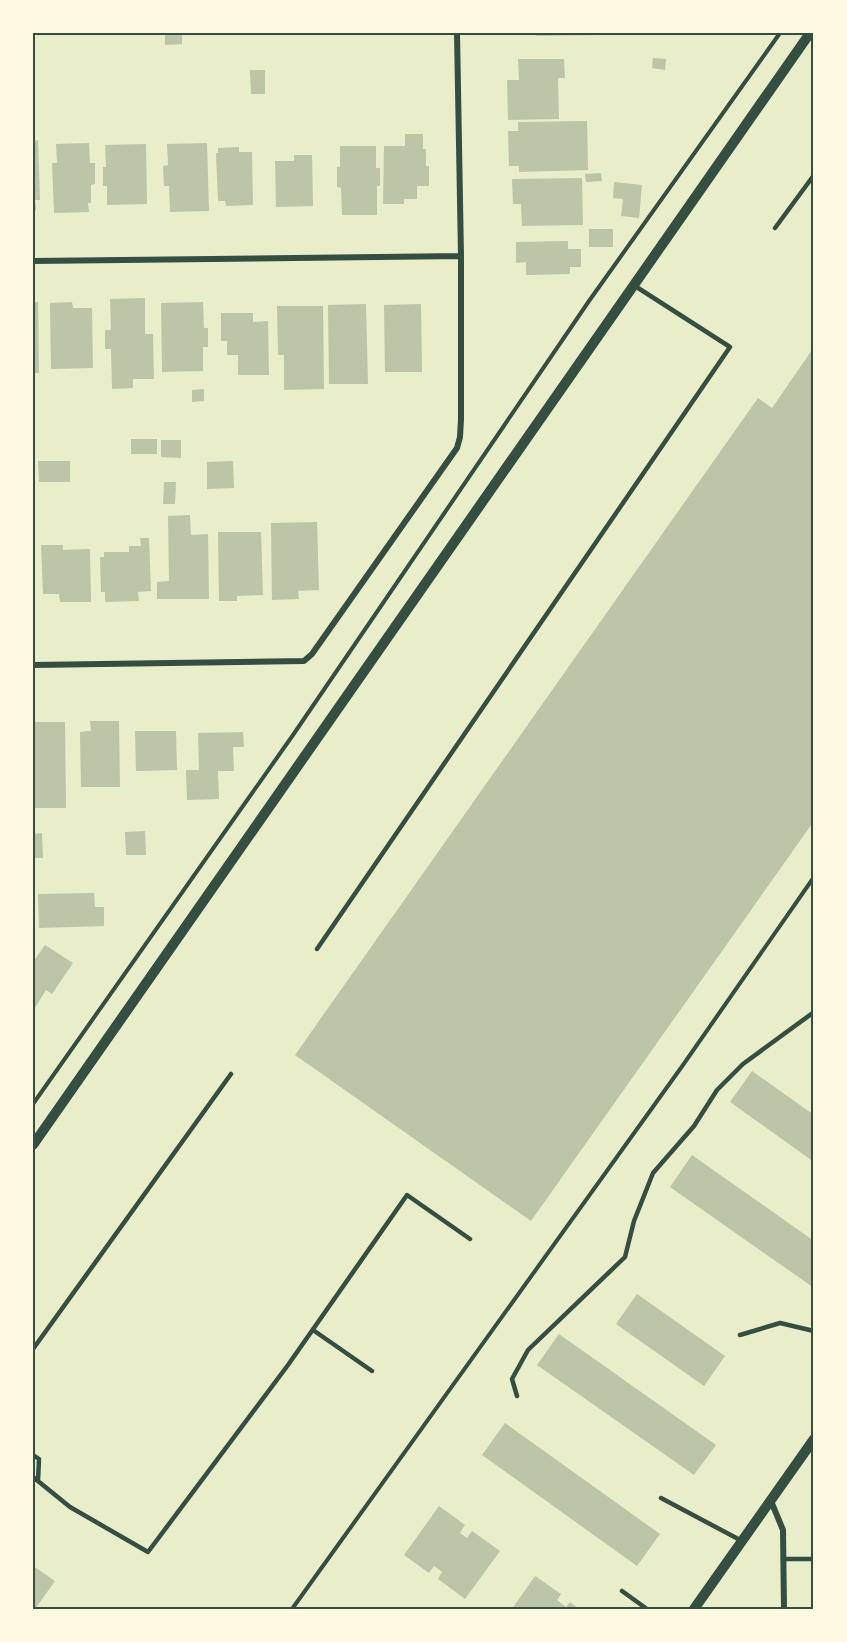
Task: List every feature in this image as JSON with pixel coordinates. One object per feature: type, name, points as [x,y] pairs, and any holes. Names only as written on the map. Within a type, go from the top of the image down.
[{"type":"street","points":[[33,665],[304,661],[312,654],[457,448],[461,419],[461,256],[457,33]]},
{"type":"street","points":[[33,1145],[810,33]]},
{"type":"street","points":[[33,261],[461,256]]},
{"type":"street","points":[[694,1609],[812,1446]]},
{"type":"street","points":[[771,1501],[783,1530],[784,1609]]},
{"type":"lane","points":[[775,228],[814,175]]},
{"type":"lane","points":[[317,949],[730,347],[633,284]]},
{"type":"lane","points":[[517,1396],[512,1379],[528,1350],[625,1257],[634,1221],[653,1173],[694,1126],[717,1090],[743,1064],[814,1012]]},
{"type":"lane","points":[[33,1349],[231,1074]]},
{"type":"lane","points":[[33,1455],[39,1459],[35,1479],[70,1507],[148,1552],[313,1330],[407,1195],[470,1239]]},
{"type":"lane","points":[[740,1335],[780,1323],[814,1331]]},
{"type":"lane","points":[[313,1330],[372,1371]]},
{"type":"lane","points":[[661,1498],[742,1541]]},
{"type":"lane","points":[[783,1559],[814,1559]]},
{"type":"lane","points":[[622,1591],[647,1609]]},
{"type":"path","points":[[33,1104],[331,679],[589,301],[780,33]]},
{"type":"path","points":[[292,1609],[684,1065],[814,876]]},
{"type":"building","points":[[165,33],[182,33],[182,44],[165,45]]},
{"type":"building","points":[[536,33],[599,33],[599,35],[536,36]]},
{"type":"building","points":[[653,58],[666,59],[665,70],[652,68]]},
{"type":"building","points":[[518,59],[564,59],[565,78],[558,78],[559,119],[508,120],[507,80],[519,80]]},
{"type":"building","points":[[250,70],[265,70],[265,94],[251,94]]},
{"type":"building","points":[[587,121],[588,170],[519,172],[519,166],[509,166],[508,131],[518,131],[518,122]]},
{"type":"building","points":[[405,134],[423,134],[426,166],[429,166],[429,186],[417,186],[417,199],[404,199],[404,204],[383,204],[384,146],[405,146]]},
{"type":"building","points":[[38,140],[40,200],[35,200],[36,210],[33,210],[33,141]]},
{"type":"building","points":[[89,143],[90,163],[95,163],[95,184],[91,185],[89,212],[54,213],[52,163],[57,163],[56,144]]},
{"type":"building","points":[[207,143],[209,211],[170,212],[169,186],[164,186],[163,166],[168,165],[167,144]]},
{"type":"building","points":[[146,144],[147,204],[107,205],[107,186],[103,186],[103,167],[106,167],[105,145]]},
{"type":"building","points":[[340,146],[376,146],[376,168],[380,168],[380,186],[377,186],[377,215],[342,215],[341,188],[337,187]]},
{"type":"building","points":[[239,147],[239,152],[252,152],[253,205],[226,206],[225,201],[218,201],[216,153],[218,153],[218,148]]},
{"type":"building","points":[[294,155],[312,155],[313,206],[276,207],[275,161],[294,161]]},
{"type":"building","points":[[601,173],[602,181],[586,182],[585,174]]},
{"type":"building","points":[[582,178],[583,225],[522,226],[521,204],[513,204],[512,179]]},
{"type":"building","points":[[614,182],[642,185],[639,218],[621,216],[623,199],[613,198]]},
{"type":"building","points":[[589,229],[613,229],[613,247],[589,247]]},
{"type":"building","points":[[568,241],[568,249],[581,249],[581,267],[570,267],[570,274],[526,275],[526,262],[516,263],[516,242]]},
{"type":"building","points":[[145,298],[145,334],[153,334],[154,379],[133,379],[133,388],[112,389],[111,349],[105,349],[105,330],[111,330],[110,299]]},
{"type":"building","points":[[33,302],[38,302],[39,373],[33,373]]},
{"type":"building","points":[[72,302],[73,308],[92,308],[93,368],[51,369],[50,303]]},
{"type":"building","points":[[203,302],[204,328],[208,328],[208,347],[203,347],[203,371],[162,372],[161,303]]},
{"type":"building","points":[[366,304],[368,384],[329,384],[328,305]]},
{"type":"building","points":[[421,304],[422,372],[385,372],[384,305]]},
{"type":"building","points":[[277,306],[323,306],[324,389],[284,390],[284,355],[278,355]]},
{"type":"building","points":[[221,313],[253,313],[253,322],[268,321],[269,375],[238,375],[238,355],[227,355],[227,341],[221,341]]},
{"type":"building","points":[[814,347],[814,821],[531,1221],[295,1055],[758,398],[772,408]]},
{"type":"building","points":[[204,389],[204,401],[192,402],[192,390]]},
{"type":"building","points":[[131,439],[157,439],[157,454],[131,454]]},
{"type":"building","points":[[161,440],[181,440],[181,458],[161,457]]},
{"type":"building","points":[[38,461],[70,461],[70,482],[39,482]]},
{"type":"building","points":[[233,461],[234,488],[207,489],[207,462]]},
{"type":"building","points":[[164,482],[176,482],[175,504],[163,504]]},
{"type":"building","points":[[190,515],[191,535],[208,534],[209,599],[157,599],[157,582],[169,581],[168,516]]},
{"type":"building","points":[[317,522],[319,590],[298,591],[299,599],[272,600],[271,523]]},
{"type":"building","points":[[218,532],[261,532],[263,595],[237,596],[237,601],[219,601]]},
{"type":"building","points":[[140,538],[149,538],[151,591],[138,592],[139,601],[105,602],[105,592],[101,592],[100,557],[104,557],[104,552],[129,552],[129,546],[141,546]]},
{"type":"building","points":[[41,545],[63,545],[63,550],[90,549],[91,602],[60,602],[59,594],[43,594]]},
{"type":"building","points":[[90,721],[119,721],[120,787],[81,787],[80,732],[91,731]]},
{"type":"building","points":[[33,722],[65,722],[66,808],[33,808]]},
{"type":"building","points":[[135,731],[176,731],[177,770],[136,771]]},
{"type":"building","points":[[243,732],[244,747],[233,747],[234,771],[218,771],[219,799],[187,800],[186,770],[199,770],[198,733]]},
{"type":"building","points":[[145,831],[146,855],[126,855],[125,832]]},
{"type":"building","points":[[42,833],[43,858],[33,858],[33,834]]},
{"type":"building","points":[[94,893],[95,907],[104,907],[104,926],[39,928],[38,894]]},
{"type":"building","points":[[45,945],[73,963],[52,994],[46,990],[33,1011],[33,962]]},
{"type":"building","points":[[752,1071],[814,1115],[814,1162],[730,1102]]},
{"type":"building","points":[[692,1155],[814,1241],[814,1288],[670,1187]]},
{"type":"building","points":[[637,1294],[725,1356],[704,1386],[616,1324]]},
{"type":"building","points":[[559,1334],[716,1445],[694,1475],[537,1365]]},
{"type":"building","points":[[505,1423],[660,1534],[637,1566],[482,1455]]},
{"type":"building","points":[[439,1506],[465,1525],[460,1533],[467,1538],[472,1531],[500,1551],[465,1599],[438,1579],[442,1572],[434,1566],[429,1573],[404,1555]]},
{"type":"building","points":[[33,1566],[55,1581],[35,1609],[33,1609]]},
{"type":"building","points":[[535,1576],[561,1594],[557,1600],[566,1607],[570,1602],[579,1609],[512,1609]]}]
